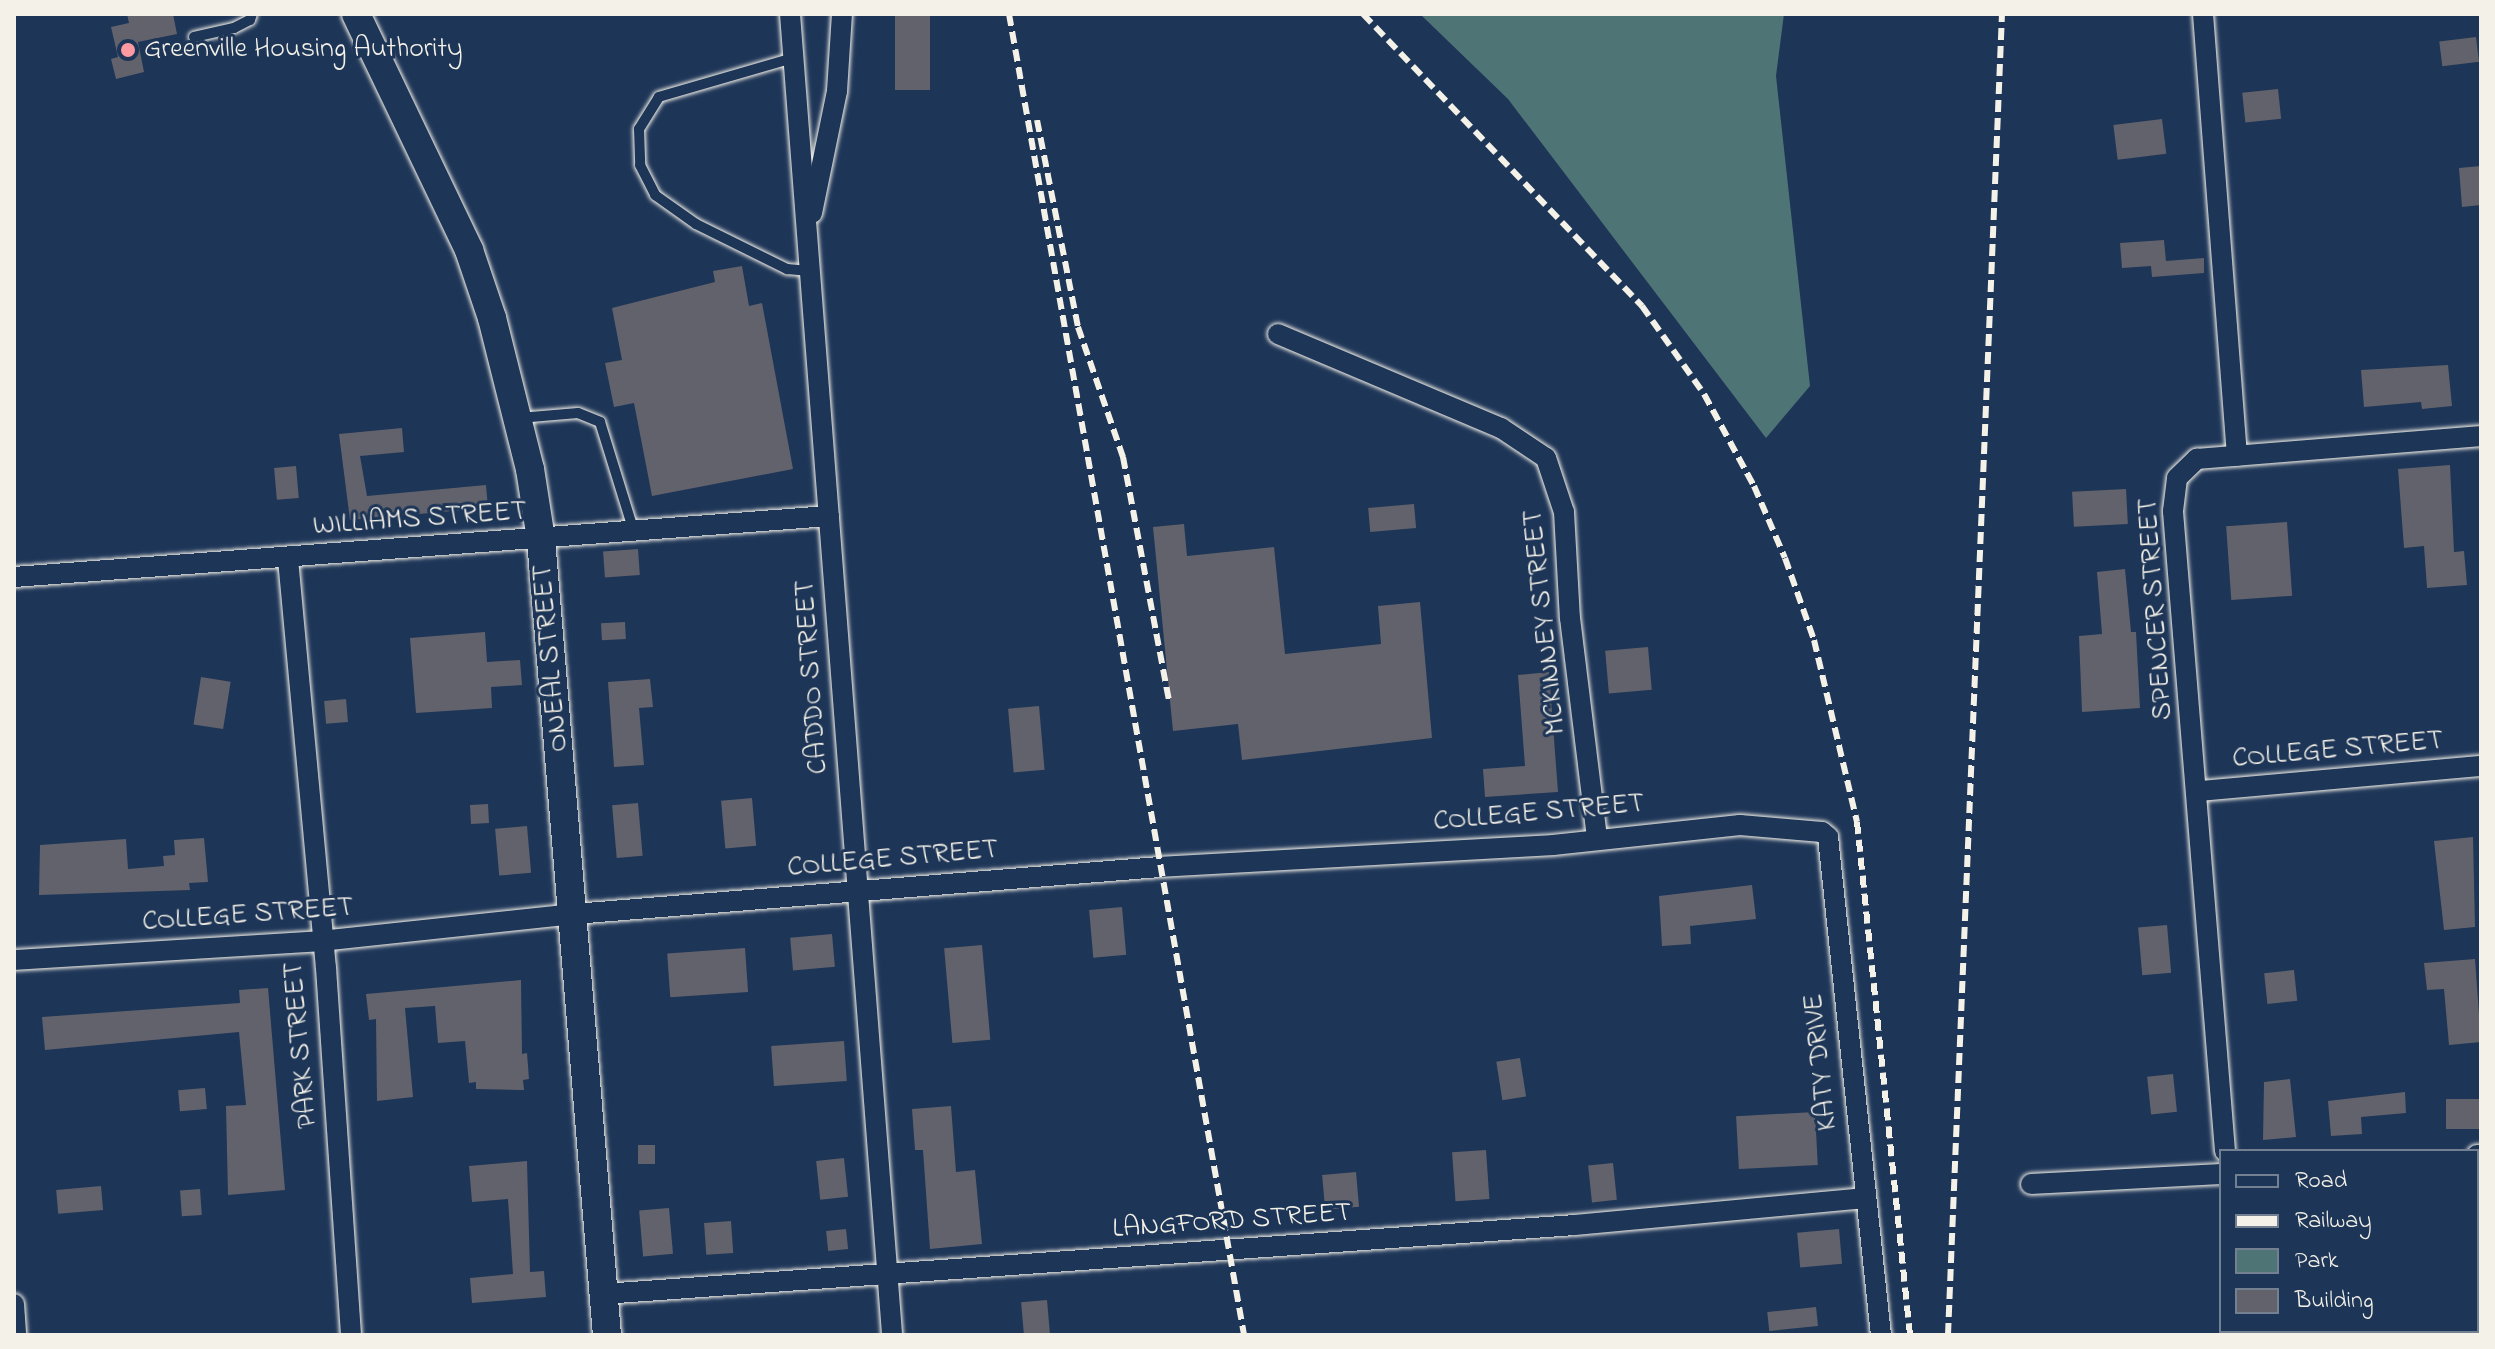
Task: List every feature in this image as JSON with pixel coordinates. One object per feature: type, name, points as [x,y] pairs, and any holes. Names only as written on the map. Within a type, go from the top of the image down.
[{"type":"street","name":"ONEAL STREET","points":[[356,14],[469,250],[518,418],[541,539],[607,1335]]},
{"type":"street","name":"CADDO STREET","points":[[790,14],[892,1335]]},
{"type":"street","points":[[807,236],[837,91],[842,14]]},
{"type":"street","points":[[2203,14],[2237,456],[2481,436]]},
{"type":"street","name":"MCKINNEY STREET","points":[[1278,334],[1501,428],[1546,458],[1564,512],[1570,618],[1597,839]]},
{"type":"street","name":"SPENCER STREET","points":[[2225,1149],[2200,791],[2173,494],[2185,465],[2237,456]]},
{"type":"street","name":"WILLIAMS STREET","points":[[14,577],[288,559],[829,516]]},
{"type":"street","name":"PARK STREET","points":[[288,559],[351,1335]]},
{"type":"street","name":"COLLEGE STREET","points":[[2200,791],[2481,766]]},
{"type":"street","name":"COLLEGE STREET","points":[[14,960],[321,941],[574,914],[857,891],[1597,839],[1740,825],[1776,826]]},
{"type":"street","name":"KATY DRIVE","points":[[1776,826],[1828,837],[1864,1198],[1881,1335]]},
{"type":"street","points":[[2031,1184],[2219,1174]]},
{"type":"street","name":"LANGFORD STREET","points":[[603,1294],[1574,1225],[1864,1198]]},
{"type":"street","points":[[14,1304],[15,1333]]},
{"type":"lane","points":[[194,37],[234,28],[250,20],[252,14]]},
{"type":"lane","points":[[793,58],[659,97],[639,129],[640,165],[655,195],[696,224],[787,269],[810,271]]},
{"type":"lane","points":[[518,418],[578,413],[600,422],[634,532]]},
{"type":"green space","points":[[1420,14],[1784,14],[1776,76],[1810,386],[1766,438],[1508,99]]},
{"type":"building","name":"Greenville Housing Authority","points":[[127,14],[173,14],[177,34],[138,42],[144,72],[116,79],[111,59],[118,57],[111,27],[129,23]]},
{"type":"building","points":[[895,14],[930,14],[930,90],[895,90]]},
{"type":"building","points":[[2476,37],[2479,62],[2442,66],[2439,42]]},
{"type":"building","points":[[2278,89],[2281,119],[2245,123],[2242,93]]},
{"type":"building","points":[[2162,119],[2166,154],[2118,160],[2113,125]]},
{"type":"building","points":[[2481,166],[2481,205],[2462,207],[2459,168]]},
{"type":"building","points":[[2164,240],[2166,261],[2204,258],[2204,273],[2152,277],[2151,266],[2122,268],[2120,243]]},
{"type":"building","points":[[742,266],[749,306],[762,303],[793,469],[652,496],[634,403],[614,407],[605,363],[622,360],[612,308],[715,282],[713,271]]},
{"type":"building","points":[[2448,365],[2452,406],[2422,409],[2421,402],[2364,407],[2361,370]]},
{"type":"building","points":[[402,428],[404,452],[360,456],[367,496],[486,485],[488,508],[350,520],[339,434]]},
{"type":"building","points":[[2450,465],[2454,552],[2464,551],[2467,585],[2427,588],[2424,546],[2404,548],[2398,469]]},
{"type":"building","points":[[296,466],[299,498],[277,500],[274,468]]},
{"type":"building","points":[[2126,489],[2128,524],[2074,527],[2072,492]]},
{"type":"building","points":[[1414,504],[1416,528],[1370,532],[1368,508]]},
{"type":"building","points":[[2287,522],[2292,596],[2231,600],[2226,526]]},
{"type":"building","points":[[1184,524],[1187,556],[1274,547],[1285,654],[1381,644],[1378,606],[1420,602],[1432,738],[1242,760],[1238,724],[1173,731],[1153,527]]},
{"type":"building","points":[[638,549],[640,575],[605,577],[603,551]]},
{"type":"building","points":[[2125,569],[2131,632],[2136,632],[2140,708],[2082,712],[2079,636],[2102,634],[2097,572]]},
{"type":"building","points":[[625,622],[626,639],[602,640],[601,623]]},
{"type":"building","points":[[485,632],[487,662],[520,660],[522,685],[491,687],[492,708],[416,713],[410,638]]},
{"type":"building","points":[[1648,647],[1652,690],[1609,694],[1605,651]]},
{"type":"building","points":[[1549,672],[1558,792],[1485,797],[1483,769],[1525,766],[1518,675]]},
{"type":"building","points":[[201,677],[231,682],[223,729],[193,724]]},
{"type":"building","points":[[650,679],[653,707],[639,708],[644,765],[614,767],[608,682]]},
{"type":"building","points":[[346,699],[348,722],[326,724],[324,701]]},
{"type":"building","points":[[1039,706],[1045,770],[1014,772],[1008,709]]},
{"type":"building","points":[[752,798],[756,846],[725,849],[721,801]]},
{"type":"building","points":[[638,803],[643,856],[617,858],[612,805]]},
{"type":"building","points":[[488,804],[489,823],[471,824],[470,805]]},
{"type":"building","points":[[527,826],[531,873],[499,876],[495,829]]},
{"type":"building","points":[[2473,837],[2475,927],[2444,930],[2434,841]]},
{"type":"building","points":[[204,838],[208,882],[189,883],[190,890],[39,895],[40,845],[126,839],[128,869],[164,866],[163,856],[175,855],[174,840]]},
{"type":"building","points":[[1752,885],[1756,919],[1690,926],[1691,944],[1662,946],[1659,896]]},
{"type":"building","points":[[1122,907],[1126,955],[1093,958],[1089,910]]},
{"type":"building","points":[[2167,925],[2171,973],[2142,975],[2138,928]]},
{"type":"building","points":[[832,934],[835,967],[793,971],[790,938]]},
{"type":"building","points":[[982,945],[990,1040],[952,1043],[944,948]]},
{"type":"building","points":[[745,948],[748,992],[670,997],[667,953]]},
{"type":"building","points":[[2475,959],[2481,1042],[2449,1045],[2444,989],[2427,990],[2424,963]]},
{"type":"building","points":[[2294,970],[2297,1001],[2267,1004],[2264,973]]},
{"type":"building","points":[[521,980],[522,1054],[527,1053],[529,1079],[523,1080],[524,1090],[476,1089],[476,1082],[469,1083],[465,1041],[438,1043],[435,1006],[405,1008],[413,1097],[377,1101],[376,1019],[369,1020],[366,994]]},
{"type":"building","points":[[268,988],[285,1190],[228,1195],[226,1106],[246,1105],[239,1032],[45,1050],[42,1017],[240,1003],[239,990]]},
{"type":"building","points":[[844,1041],[847,1081],[774,1086],[771,1046]]},
{"type":"building","points":[[1520,1058],[1526,1097],[1502,1100],[1496,1062]]},
{"type":"building","points":[[2173,1074],[2177,1112],[2151,1115],[2147,1077]]},
{"type":"building","points":[[2290,1079],[2296,1137],[2263,1140],[2264,1082]]},
{"type":"building","points":[[205,1088],[207,1109],[180,1111],[178,1090]]},
{"type":"building","points":[[2405,1092],[2406,1113],[2361,1117],[2362,1134],[2331,1136],[2328,1101]]},
{"type":"building","points":[[2446,1099],[2481,1099],[2481,1129],[2446,1129]]},
{"type":"building","points":[[951,1106],[956,1172],[975,1170],[982,1244],[930,1249],[923,1150],[915,1150],[912,1109]]},
{"type":"building","points":[[1815,1112],[1818,1165],[1739,1169],[1736,1116]]},
{"type":"building","points":[[638,1145],[655,1145],[655,1164],[638,1164]]},
{"type":"building","points":[[1486,1150],[1489,1199],[1456,1201],[1452,1152]]},
{"type":"building","points":[[844,1158],[848,1197],[820,1200],[816,1161]]},
{"type":"building","points":[[527,1161],[530,1272],[544,1271],[546,1297],[472,1303],[470,1278],[513,1274],[508,1199],[472,1202],[469,1166]]},
{"type":"building","points":[[1613,1163],[1617,1200],[1592,1202],[1588,1166]]},
{"type":"building","points":[[1356,1172],[1359,1207],[1325,1210],[1322,1175]]},
{"type":"building","points":[[101,1186],[103,1210],[58,1214],[56,1190]]},
{"type":"building","points":[[200,1189],[202,1215],[182,1216],[180,1190]]},
{"type":"building","points":[[669,1208],[673,1254],[643,1256],[639,1211]]},
{"type":"building","points":[[731,1221],[733,1253],[706,1255],[704,1223]]},
{"type":"building","points":[[846,1229],[848,1249],[828,1251],[826,1231]]},
{"type":"building","points":[[1839,1229],[1842,1264],[1800,1268],[1797,1233]]},
{"type":"building","points":[[1047,1300],[1050,1335],[1024,1335],[1021,1302]]},
{"type":"building","points":[[1816,1307],[1818,1326],[1769,1331],[1767,1312]]},
{"type":"railway","points":[[1009,14],[1244,1335]]},
{"type":"railway","points":[[1363,14],[1642,306],[1704,394],[1754,486],[1785,558],[1814,640],[1857,822],[1910,1335]]},
{"type":"railway","points":[[1948,1335],[2002,14]]},
{"type":"railway","points":[[1037,120],[1078,327],[1123,457],[1169,700]]},
{"type":"place","name":"Greenville Housing Authority","points":[[128,50]]}]
